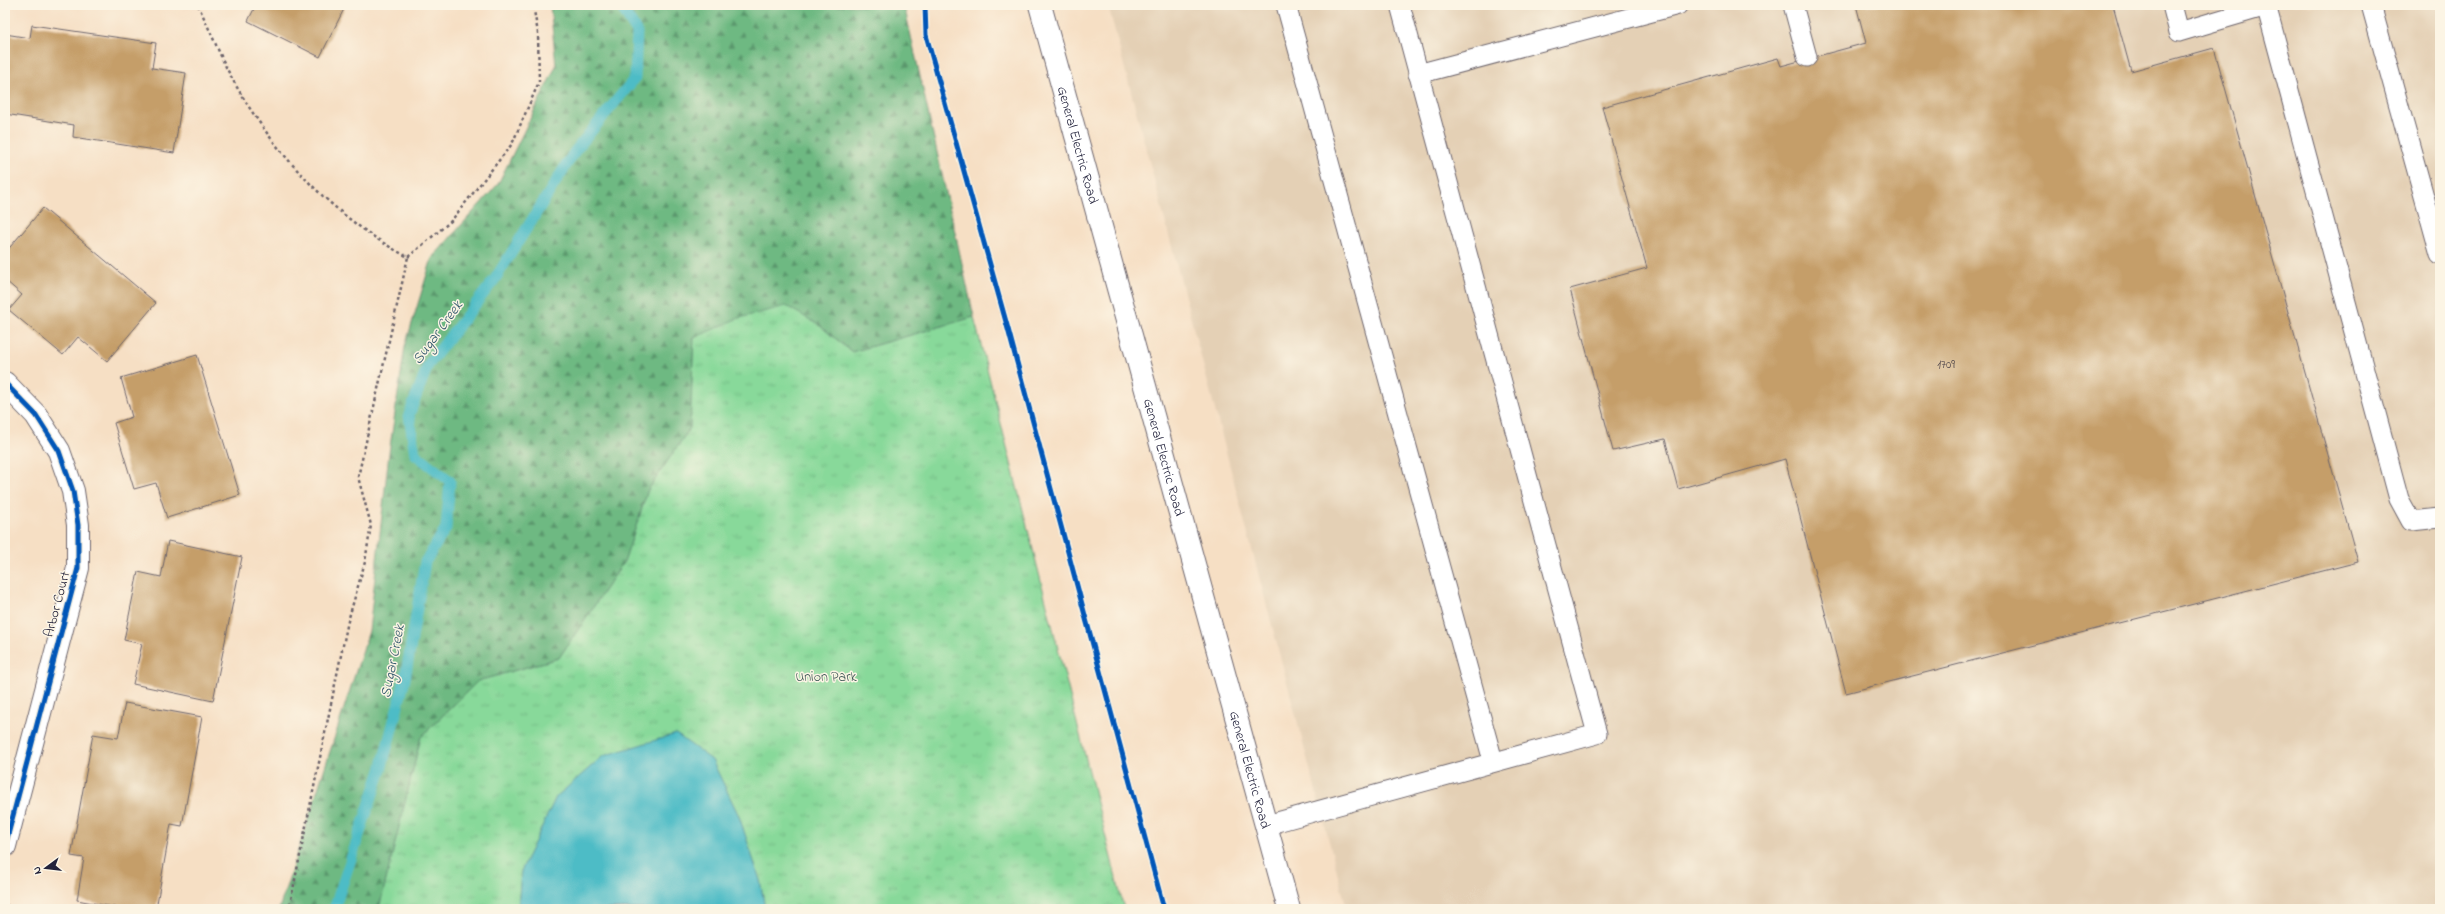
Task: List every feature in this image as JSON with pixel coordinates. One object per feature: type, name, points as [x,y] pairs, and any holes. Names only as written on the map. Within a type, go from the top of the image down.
[{"type":"main road","name":"General Electric Road","points":[[1040,5],[1289,909]]},
{"type":"main road","name":"Arbor Court","points":[[5,383],[36,415],[58,451],[73,491],[78,525],[78,568],[5,846]]},
{"type":"lane","points":[[1286,5],[1493,761]]},
{"type":"lane","points":[[1266,825],[1493,761],[1597,734],[1400,5]]},
{"type":"lane","points":[[1418,74],[1678,5]]},
{"type":"lane","points":[[1794,5],[1807,57]]},
{"type":"lane","points":[[2172,5],[2179,32],[2266,6],[2399,499],[2411,521],[2440,518]]},
{"type":"lane","points":[[2371,5],[2440,254]]},
{"type":"path","points":[[198,5],[228,69],[260,124],[293,164],[342,215],[390,248],[408,258]]},
{"type":"path","points":[[289,909],[348,621],[365,562],[371,526],[358,477],[408,258],[451,221],[512,144],[539,82],[538,33],[533,5]]},
{"type":"path","points":[[5,905],[18,909]]},
{"type":"shaded area","points":[[1108,5],[2440,5],[2440,909],[1347,909]]},
{"type":"green space","points":[[550,5],[904,5],[974,317],[852,352],[819,325],[694,338],[690,428],[648,490],[625,560],[559,658],[478,681],[421,737],[379,909],[279,909],[369,631],[389,453],[405,346],[432,258],[498,184],[556,66]]},
{"type":"green space","name":"Union Park","points":[[786,306],[819,325],[852,352],[974,317],[1124,909],[379,909],[421,737],[478,681],[559,658],[625,560],[648,490],[690,428],[694,338],[736,319]]},
{"type":"water","points":[[676,734],[712,760],[739,816],[760,880],[765,909],[518,909],[521,871],[556,797],[603,756]]},
{"type":"building","points":[[256,5],[346,5],[320,57],[248,21]]},
{"type":"building","points":[[1856,5],[2113,5],[2131,71],[2214,48],[2358,562],[1846,693],[1785,459],[1678,489],[1665,439],[1613,451],[1570,289],[1647,268],[1602,107],[1778,58],[1781,66],[1866,43]]},
{"type":"building","points":[[32,25],[156,43],[152,68],[186,73],[174,153],[73,137],[74,125],[5,114],[5,34],[30,38]]},
{"type":"building","points":[[43,208],[156,303],[107,361],[78,337],[63,355],[9,310],[22,295],[5,280],[5,253]]},
{"type":"building","points":[[197,355],[240,495],[167,518],[156,483],[134,489],[114,423],[132,417],[121,378]]},
{"type":"building","points":[[168,541],[242,557],[213,701],[133,684],[142,644],[124,640],[138,572],[161,577]]},
{"type":"building","points":[[125,703],[202,717],[182,826],[171,824],[156,909],[124,909],[77,900],[84,858],[71,856],[93,734],[118,738]]},
{"type":"waterway","name":"Sugar Creek","points":[[334,909],[381,770],[405,679],[425,562],[446,528],[450,481],[415,454],[409,415],[428,365],[495,279],[575,151],[635,78],[637,32],[620,5]]},
{"type":"cycle path","points":[[925,5],[926,35],[1008,329],[1164,909]]},
{"type":"cycle path","points":[[5,383],[36,415],[59,451],[73,491],[78,525],[78,568],[5,846]]}]
